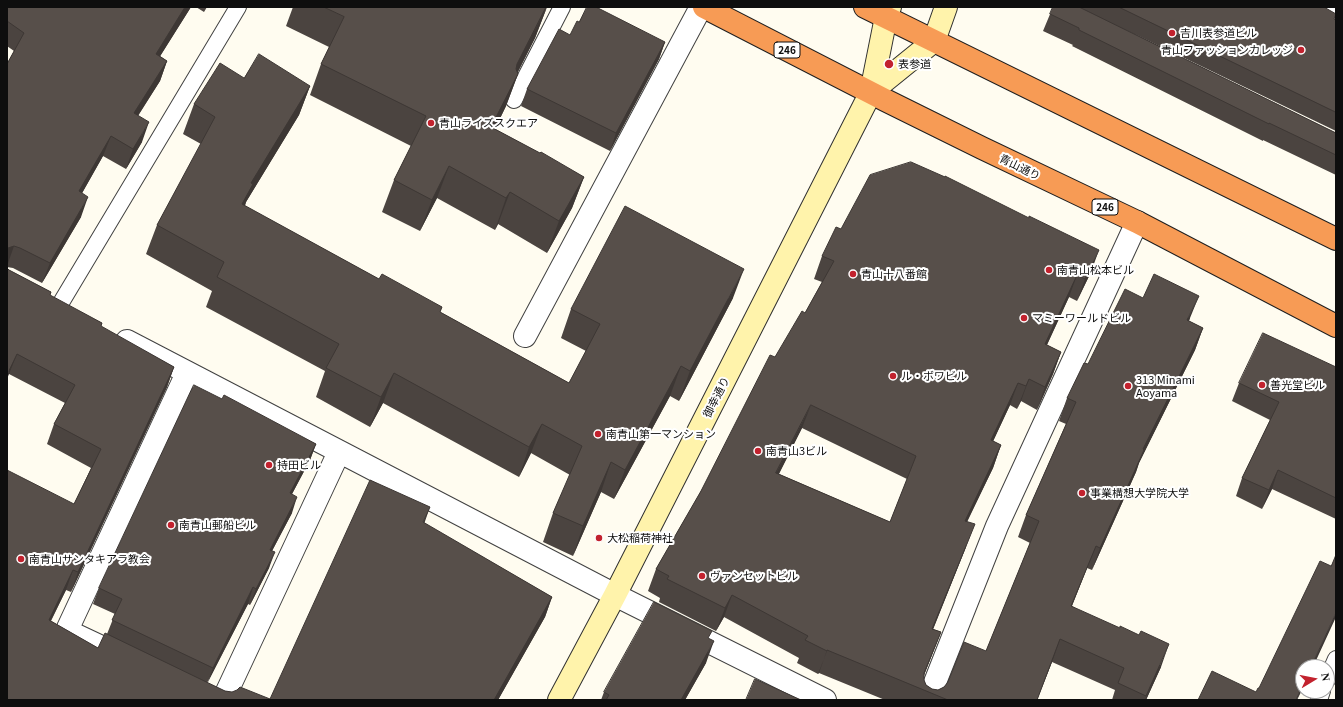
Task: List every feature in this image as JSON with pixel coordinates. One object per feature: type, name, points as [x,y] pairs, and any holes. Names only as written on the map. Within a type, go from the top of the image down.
[{"type":"highway","name":"青山通り","points":[[704,7],[982,148],[1137,222],[1336,326]]},
{"type":"highway","points":[[865,7],[888,12],[934,41],[1336,239]]},
{"type":"main road","points":[[871,92],[934,41],[946,7]]},
{"type":"main road","points":[[871,92],[888,12]]},
{"type":"main road","name":"御幸通り","points":[[559,700],[615,595],[871,92]]},
{"type":"street","points":[[525,336],[701,7]]},
{"type":"street","points":[[928,700],[997,526],[1137,222]]},
{"type":"street","points":[[40,296],[79,316]]},
{"type":"street","points":[[106,331],[615,595],[825,700]]},
{"type":"street","points":[[68,628],[187,373]]},
{"type":"street","points":[[217,699],[339,452]]},
{"type":"lane","points":[[59,306],[238,7]]},
{"type":"lane","points":[[514,100],[562,7]]},
{"type":"lane","points":[[1331,7],[1336,11]]},
{"type":"lane","points":[[68,628],[132,659]]},
{"type":"building","points":[[7,7],[185,7],[156,54],[167,61],[134,113],[149,122],[133,149],[111,136],[79,191],[88,197],[50,263],[14,246],[7,249],[7,64],[24,33],[7,21]]},
{"type":"building","name":"青山ライズスクエア","points":[[324,7],[546,7],[517,64],[516,69],[518,74],[491,127],[540,153],[541,152],[584,177],[559,221],[510,192],[506,198],[449,166],[432,200],[394,180],[426,116],[321,64],[344,17]]},
{"type":"building","points":[[587,7],[596,7],[665,42],[616,133],[527,89],[559,29],[570,35],[577,21],[579,22]]},
{"type":"building","points":[[1053,7],[1079,7],[1336,133],[1336,155],[1269,124],[1079,30],[1079,28],[1050,14]]},
{"type":"building","points":[[1119,7],[1324,7],[1336,14],[1334,19],[1336,20],[1336,112]]},
{"type":"building","points":[[259,54],[310,86],[251,183],[253,184],[242,204],[379,279],[382,274],[442,307],[440,312],[569,383],[600,324],[571,309],[625,206],[744,269],[690,371],[681,366],[625,470],[611,462],[583,526],[553,513],[582,446],[542,424],[529,447],[394,373],[381,397],[326,368],[339,344],[217,277],[224,262],[157,225],[215,117],[194,104],[220,63],[244,78]]},
{"type":"building","points":[[911,162],[945,176],[1029,218],[1029,216],[1099,250],[1085,279],[1077,275],[1045,344],[1061,352],[1045,387],[1029,379],[1026,386],[1018,383],[991,440],[1001,445],[965,521],[975,524],[932,629],[941,632],[924,673],[926,685],[932,689],[938,690],[944,687],[948,682],[964,642],[986,651],[1039,521],[1026,515],[1076,402],[1067,398],[1084,363],[1088,364],[1125,289],[1143,298],[1154,274],[1199,296],[1187,320],[1203,328],[1143,449],[1144,450],[1100,548],[1096,546],[1071,606],[1120,628],[1120,626],[1139,635],[1141,631],[1169,644],[1146,696],[1118,683],[1124,668],[1060,639],[1037,700],[948,700],[827,651],[805,640],[808,636],[732,595],[725,608],[667,579],[669,576],[656,569],[701,491],[770,355],[775,357],[802,311],[805,313],[834,261],[822,256],[836,227],[841,229],[870,175]],"holes":[[[811,405],[916,456],[890,522],[776,473]]]},
{"type":"building","points":[[7,268],[51,292],[50,295],[102,323],[101,326],[174,367],[78,572],[73,570],[49,620],[98,648],[105,633],[225,691],[232,692],[240,687],[270,699],[370,480],[430,507],[423,522],[552,597],[494,700],[7,700],[7,470],[74,504],[101,449],[54,424],[75,385],[17,354],[7,375]]},
{"type":"building","points":[[1263,333],[1336,367],[1336,498],[1278,470],[1269,490],[1242,478],[1279,402],[1239,383]]},
{"type":"building","points":[[194,385],[222,399],[224,395],[316,444],[290,493],[297,497],[270,550],[275,552],[256,589],[253,587],[213,668],[112,620],[122,599],[99,588]]},
{"type":"building","points":[[1336,555],[1336,613],[1315,659],[1295,659],[1296,700],[1198,700],[1212,671],[1256,692],[1320,561],[1331,566]]},
{"type":"building","points":[[654,602],[712,631],[708,638],[714,641],[681,700],[606,700],[609,695],[604,692]]},
{"type":"building","points":[[755,679],[801,700],[746,700]]},
{"type":"place","name":"𠮷川表参道ビル","points":[[1172,33]]},
{"type":"place","name":"青山ファッションカレッジ","points":[[1301,50]]},
{"type":"place","name":"表参道","points":[[889,64]]},
{"type":"place","name":"青山ライズスクエア","points":[[431,123]]},
{"type":"place","name":"南青山松本ビル","points":[[1049,270]]},
{"type":"place","name":"青山十八番館","points":[[853,274]]},
{"type":"place","name":"マミーワールドビル","points":[[1024,318]]},
{"type":"place","name":"ル・ボワビル","points":[[893,376]]},
{"type":"place","name":"善光堂ビル","points":[[1262,385]]},
{"type":"place","name":"313 Minami Aoyama","points":[[1128,386]]},
{"type":"place","name":"南青山第一マンション","points":[[598,434]]},
{"type":"place","name":"南青山3ビル","points":[[758,451]]},
{"type":"place","name":"持田ビル","points":[[269,465]]},
{"type":"place","name":"事業構想大学院大学","points":[[1082,493]]},
{"type":"place","name":"南青山郵船ビル","points":[[171,525]]},
{"type":"place","name":"大松稲荷神社","points":[[599,538]]},
{"type":"place","name":"南青山サンタキアラ教会","points":[[21,559]]},
{"type":"place","name":"ヴァンセットビル","points":[[702,576]]}]
